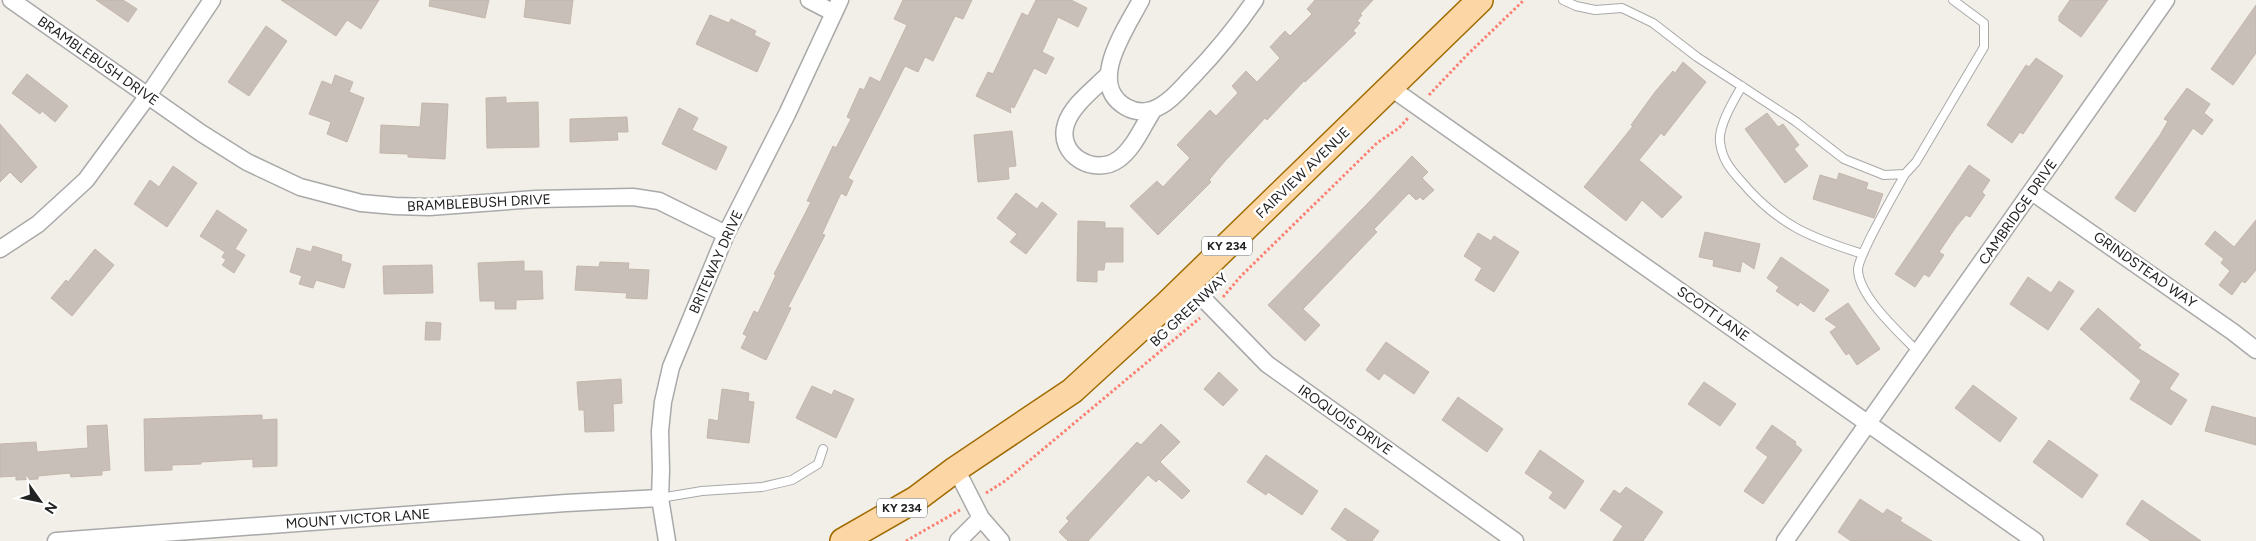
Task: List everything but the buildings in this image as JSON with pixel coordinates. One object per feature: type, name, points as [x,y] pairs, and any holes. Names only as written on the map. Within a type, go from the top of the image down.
[{"type":"main road","name":"FAIRVIEW AVENUE","points":[[956,469],[1072,391],[1188,283],[1480,0]]},
{"type":"main road","name":"KY 234","points":[[843,541],[916,499],[956,469]]},
{"type":"street","name":"BRAMBLEBUSH DRIVE","points":[[11,0],[147,97],[247,162],[300,187],[330,196],[370,204],[420,207],[536,199],[634,197],[659,201],[726,234]]},
{"type":"street","points":[[0,249],[38,224],[86,180],[147,97],[212,0]]},
{"type":"street","points":[[809,0],[837,6]]},
{"type":"street","points":[[1141,0],[1112,59],[1108,75],[1110,91],[1121,104],[1137,111],[1154,109],[1168,101],[1226,41],[1255,0]]},
{"type":"street","name":"CAMBRIDGE DRIVE","points":[[1786,541],[2166,0]]},
{"type":"street","name":"BRITEWAY DRIVE","points":[[667,541],[660,498],[662,470],[660,431],[666,385],[678,347],[726,234],[787,114],[837,6]]},
{"type":"street","points":[[1108,75],[1074,111],[1065,126],[1066,145],[1079,160],[1088,165],[1098,166],[1118,160],[1132,144],[1154,109]]},
{"type":"street","name":"SCOTT LANE","points":[[1391,88],[2035,541]]},
{"type":"street","name":"GRINDSTEAD WAY","points":[[2032,192],[2256,350]]},
{"type":"street","name":"IROQUOIS DRIVE","points":[[1188,283],[1267,364],[1515,541]]},
{"type":"street","points":[[956,469],[981,518],[1002,541]]},
{"type":"street","name":"MOUNT VICTOR LANE","points":[[56,541],[566,503],[660,498]]},
{"type":"street","points":[[958,541],[981,518]]},
{"type":"lane","points":[[1564,0],[1576,6],[1595,10],[1622,8],[1653,23],[1697,57],[1795,121],[1844,159],[1884,175],[1905,174]]},
{"type":"lane","points":[[1919,352],[1882,315],[1861,282],[1858,268],[1863,254],[1905,174],[1916,162],[1984,47],[1984,23],[1953,0]]},
{"type":"lane","points":[[1742,86],[1725,119],[1719,140],[1725,162],[1756,199],[1786,223],[1819,240],[1863,254]]},
{"type":"lane","points":[[660,498],[702,491],[762,487],[792,480],[818,464],[824,449]]},
{"type":"path","name":"BG GREENWAY","points":[[906,541],[1005,481],[1183,334],[1229,291],[1241,276],[1377,143],[1399,128],[1466,56],[1524,0]]}]
